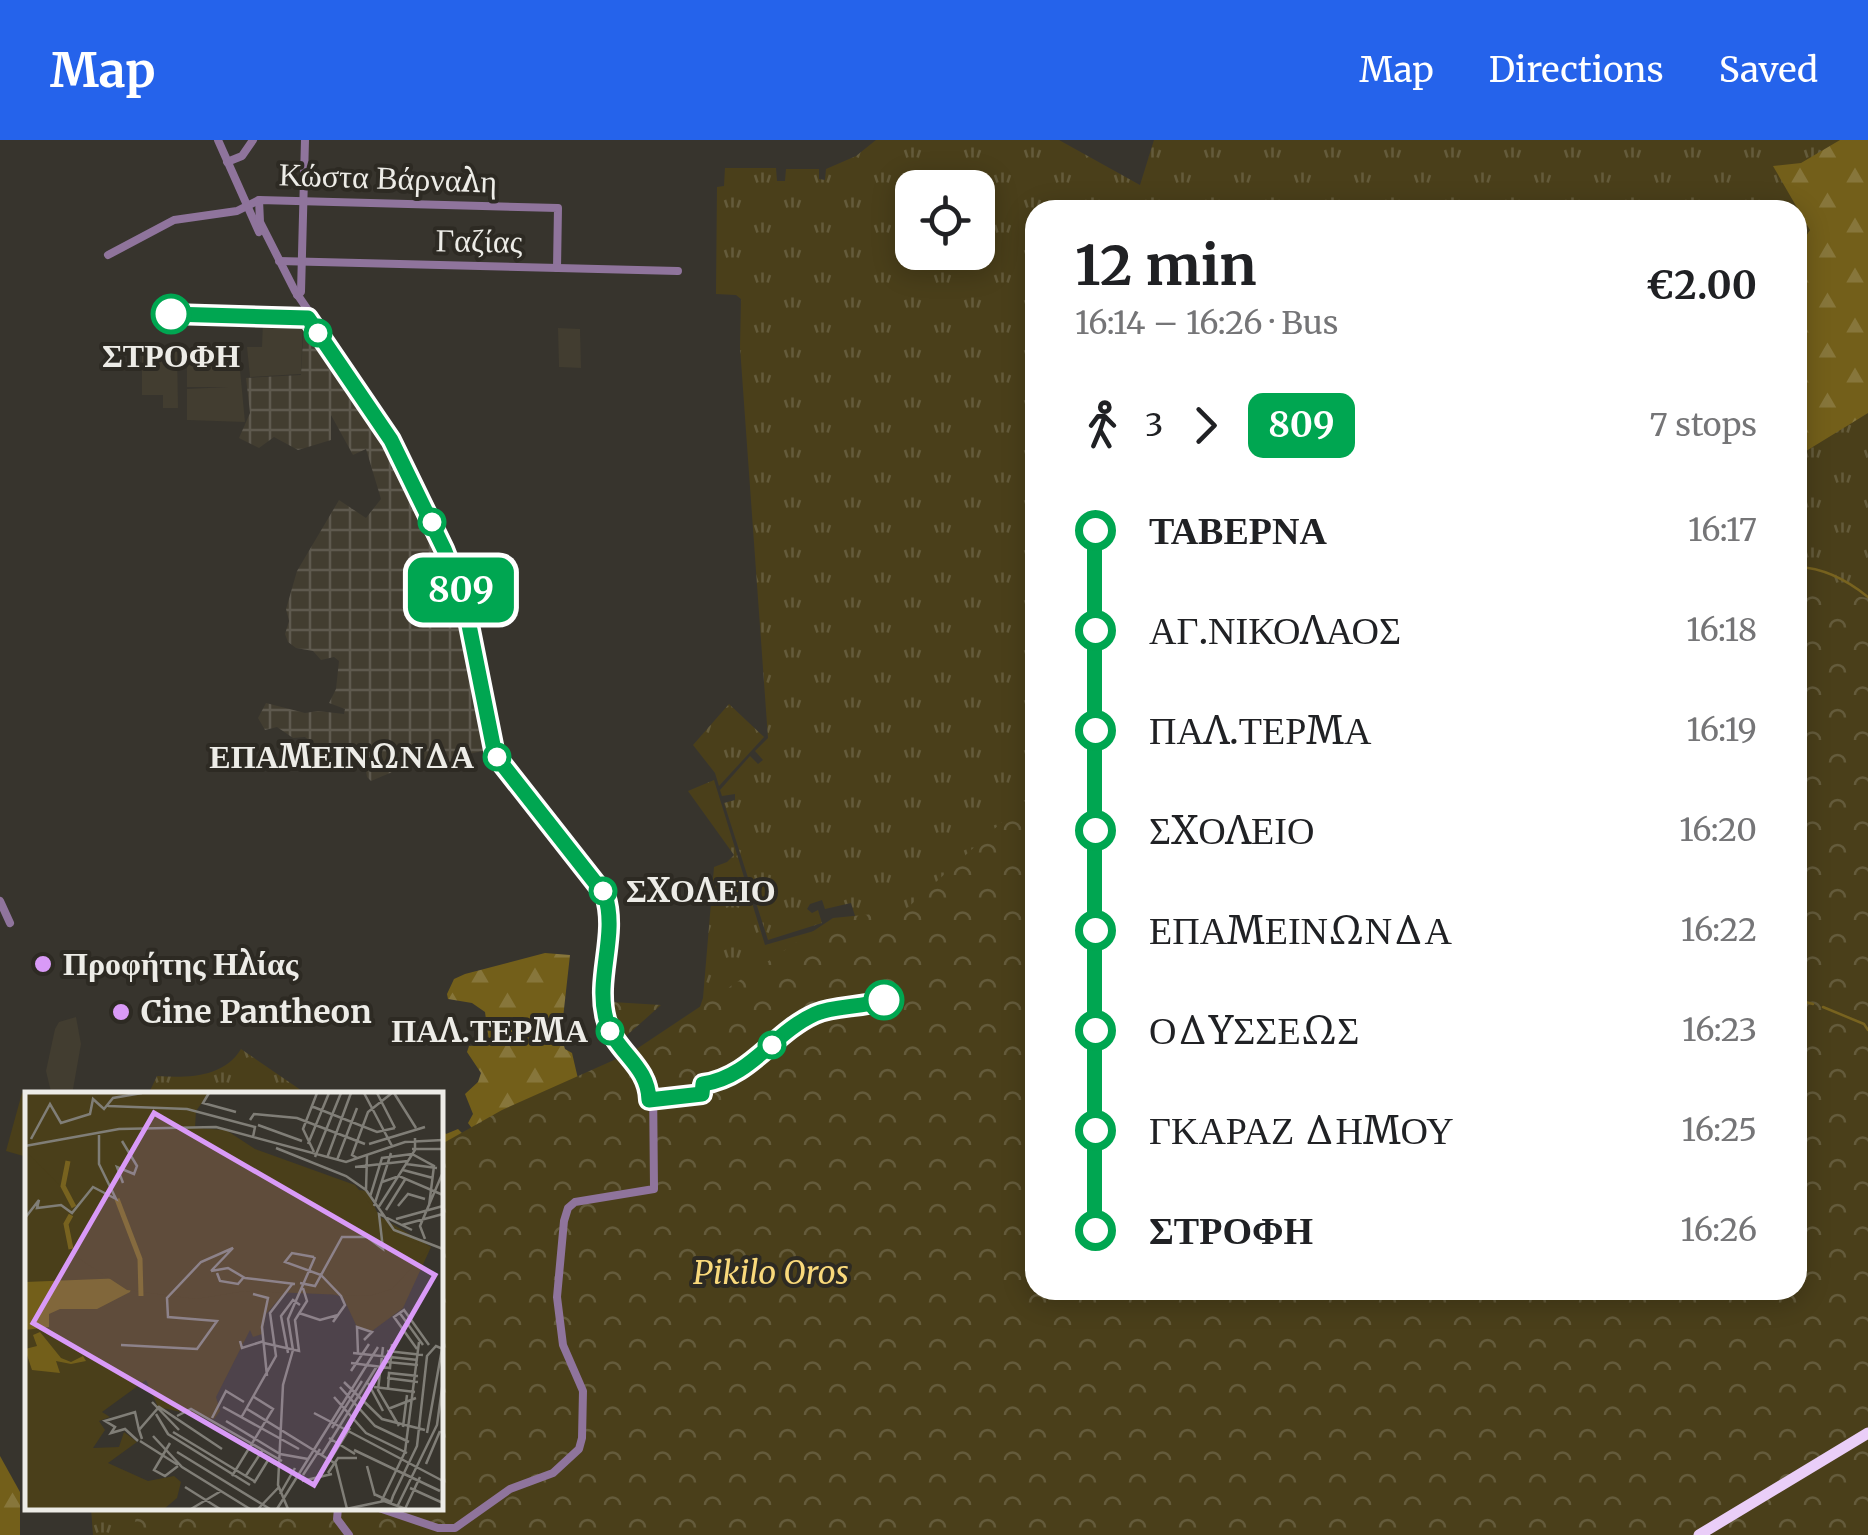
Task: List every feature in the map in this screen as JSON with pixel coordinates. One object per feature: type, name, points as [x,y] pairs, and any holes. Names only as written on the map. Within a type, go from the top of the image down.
[{"type":"highway","points":[[1699,1535],[1868,1437]]},
{"type":"highway","points":[[1708,1535],[1868,1437]]},
{"type":"street","points":[[218,140],[290,293],[393,444],[444,549],[464,600],[496,751],[609,893],[614,924],[606,999],[616,1034],[653,1082],[652,1189],[575,1202],[566,1213],[557,1298],[563,1345],[584,1398],[582,1438],[575,1455],[553,1473],[510,1488],[460,1526],[450,1529],[384,1510]]},
{"type":"street","points":[[227,162],[242,156],[252,140]]},
{"type":"street","points":[[299,293],[304,140]]},
{"type":"street","points":[[259,200],[260,222],[279,261],[395,438],[449,548],[469,603],[496,751]]},
{"type":"street","name":"Κώστα Βάρναλη","points":[[108,255],[174,220],[237,211],[259,200],[303,200],[558,208],[557,268]]},
{"type":"street","name":"Γαζίας","points":[[279,261],[678,270]]},
{"type":"street","points":[[0,901],[10,923]]},
{"type":"street","points":[[338,1510],[337,1519],[349,1535]]},
{"type":"shaded area","points":[[263,321],[303,322],[301,374],[250,377],[247,347],[262,347]]},
{"type":"shaded area","points":[[304,322],[384,436],[424,514],[460,604],[487,750],[456,757],[439,772],[428,772],[416,762],[371,781],[364,760],[351,746],[313,744],[305,737],[293,738],[277,727],[265,730],[258,718],[266,703],[305,713],[344,714],[345,709],[329,703],[336,689],[339,661],[334,657],[321,660],[313,651],[288,642],[286,609],[297,571],[339,500],[366,518],[381,499],[366,449],[353,455],[331,415],[331,440],[298,450],[274,437],[259,448],[239,438],[250,413],[246,378],[301,375]]},
{"type":"shaded area","points":[[558,328],[580,329],[581,368],[559,367]]},
{"type":"shaded area","points":[[238,349],[245,422],[187,420],[187,389],[228,387],[187,387],[187,350]]},
{"type":"shaded area","points":[[142,350],[177,350],[178,408],[163,408],[163,395],[142,395]]},
{"type":"shaded area","points":[[76,1017],[81,1044],[73,1092],[51,1092],[46,1071],[59,1022]]},
{"type":"green space","name":"Pikilo Oros","points":[[876,140],[1059,140],[1140,185],[1154,140],[1868,140],[1868,1416],[1675,1535],[93,1535],[91,1510],[442,1510],[696,1019],[703,998],[714,867],[734,855],[688,791],[714,780],[765,945],[856,919],[851,903],[825,909],[822,900],[807,909],[812,913],[818,910],[822,923],[768,940],[724,803],[735,800],[735,794],[722,796],[720,790],[750,756],[758,764],[763,760],[755,751],[768,738],[740,347],[741,299],[716,294],[717,187],[724,186],[725,168],[776,168],[777,181],[785,181],[786,169],[819,169],[819,179],[825,180],[826,169],[856,156]]},
{"type":"green space","points":[[1840,140],[1868,140],[1868,413],[1807,450],[1807,200],[1793,200],[1773,166],[1801,163]]},
{"type":"green space","points":[[444,553],[463,602],[451,607],[441,579],[433,581],[425,561]]},
{"type":"green space","name":"Pikilo Oros","points":[[1807,588],[1868,598],[1868,1535],[132,1535],[138,1510],[442,1510],[442,1144],[502,1110],[632,1052],[833,918],[904,911],[1025,801],[1025,1300],[1807,1300]]},
{"type":"green space","points":[[729,704],[764,737],[719,786],[715,773],[693,745]]},
{"type":"green space","points":[[545,953],[570,955],[561,1036],[565,1049],[572,1053],[579,1104],[593,1119],[575,1126],[569,1120],[564,1123],[553,1162],[562,1171],[556,1174],[547,1168],[537,1179],[536,1166],[519,1158],[512,1159],[512,1166],[521,1170],[520,1176],[499,1178],[492,1171],[474,1169],[473,1164],[465,1161],[457,1177],[442,1171],[442,1130],[446,1134],[458,1129],[463,1134],[457,1147],[469,1151],[478,1161],[487,1155],[508,1154],[520,1138],[510,1126],[499,1134],[487,1126],[483,1132],[491,1144],[476,1147],[477,1135],[468,1123],[473,1114],[465,1094],[478,1082],[481,1073],[467,1052],[469,1046],[489,1041],[485,1012],[472,1003],[448,999],[454,979]]},
{"type":"green space","points":[[612,1002],[661,1005],[624,1038],[613,1016]]},
{"type":"green space","points":[[241,1049],[304,1092],[149,1092],[157,1076],[203,1074],[234,1059]]},
{"type":"green space","points":[[22,1093],[25,1094],[25,1156],[6,1151]]},
{"type":"green space","points":[[0,1456],[20,1492],[20,1535],[0,1535]]},
{"type":"waterway","points":[[1807,568],[1835,576],[1868,597]]},
{"type":"waterway","points":[[1807,1002],[1813,1004]]},
{"type":"waterway","points":[[1823,1007],[1864,1024],[1868,1030]]},
{"type":"bus line","name":"809","points":[[171,314],[308,318],[402,458],[461,592],[495,755],[605,895],[610,915],[602,998],[606,1018],[619,1046],[647,1080],[649,1100],[702,1094],[703,1084],[732,1077],[814,1014],[884,1000]]},
{"type":"place","name":"ΣΤΡΟΦΗ","points":[[171,314]]},
{"type":"place","name":"ΕΠΑΜΕΙΝΩΝΔΑ","points":[[497,757]]},
{"type":"place","name":"ΣΧΟΛΕΙΟ","points":[[603,891]]},
{"type":"place","name":"Προφήτης Ηλίας","points":[[43,964]]},
{"type":"place","name":"Cine Pantheon","points":[[121,1012]]},
{"type":"place","name":"ΠΑΛ.ΤΕΡΜΑ","points":[[610,1031]]}]
